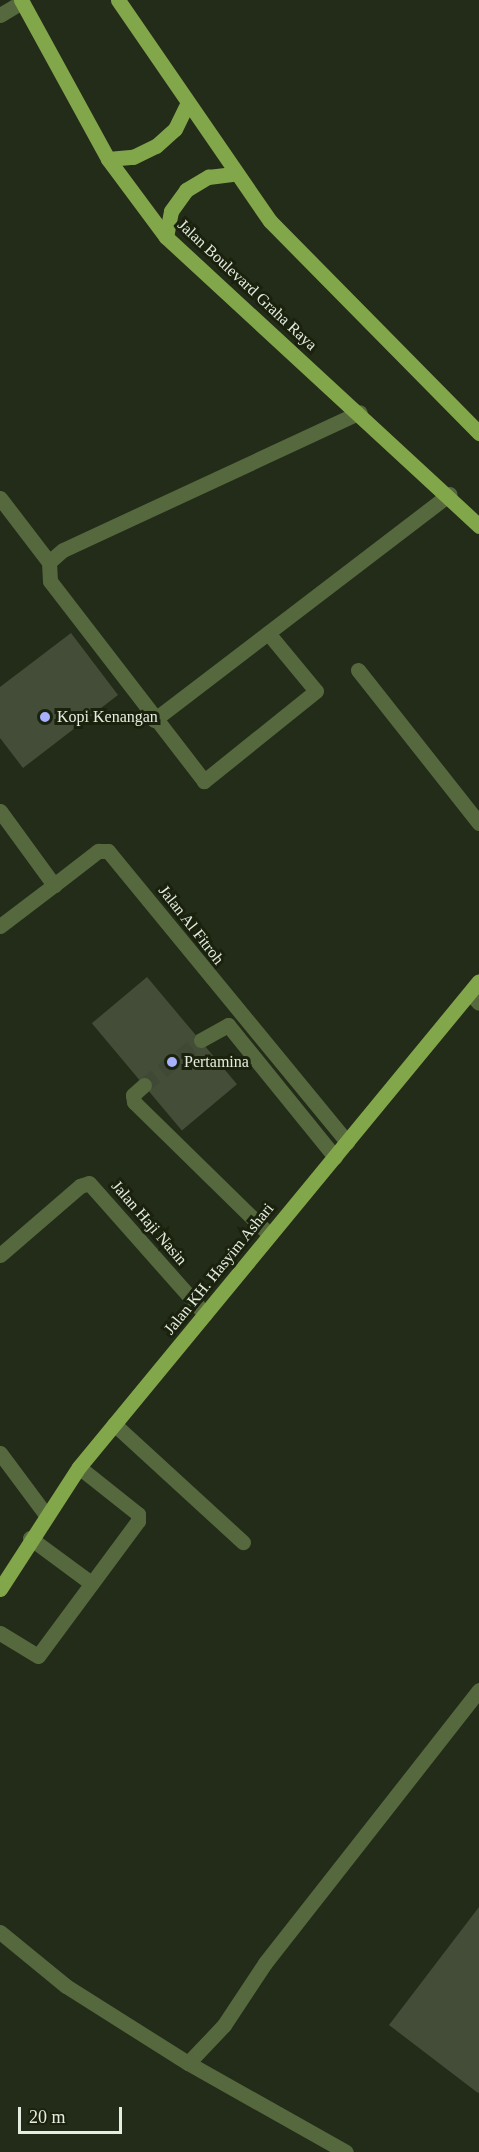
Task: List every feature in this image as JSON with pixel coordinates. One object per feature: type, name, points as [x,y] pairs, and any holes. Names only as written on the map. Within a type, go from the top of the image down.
[{"type":"main road","points":[[118,0],[186,106],[234,174],[298,254],[479,433]]},
{"type":"main road","name":"Jalan Boulevard Graha Raya","points":[[22,1],[108,159],[166,237],[450,495],[479,526]]},
{"type":"main road","points":[[108,159],[133,156],[156,146],[175,129],[186,106]]},
{"type":"main road","points":[[166,237],[171,211],[186,190],[208,177],[234,174]]},
{"type":"main road","name":"Jalan KH. Hasyim Ashari","points":[[0,1588],[30,1538],[79,1467],[335,1156],[476,993]]},
{"type":"street","points":[[0,15],[22,1]]},
{"type":"street","points":[[49,562],[63,550],[360,412]]},
{"type":"street","points":[[154,720],[450,495]]},
{"type":"street","points":[[0,498],[49,562],[50,581],[154,720],[204,781],[316,691],[268,633]]},
{"type":"street","points":[[358,670],[479,823]]},
{"type":"street","points":[[0,812],[54,885],[0,926]]},
{"type":"street","name":"Jalan Al Fitroh","points":[[54,885],[98,851],[108,850],[347,1142]]},
{"type":"street","points":[[201,1041],[228,1025],[335,1156]]},
{"type":"street","points":[[144,1085],[133,1095],[137,1106],[270,1235]]},
{"type":"street","name":"Jalan Haji Nasin","points":[[0,1255],[80,1185],[89,1183],[205,1314]]},
{"type":"street","points":[[114,1424],[243,1542]]},
{"type":"street","points":[[0,1453],[46,1515]]},
{"type":"street","points":[[0,1633],[36,1658],[139,1516],[79,1467]]},
{"type":"street","points":[[30,1538],[91,1583]]},
{"type":"street","points":[[188,2062],[224,2025],[265,1964],[479,1690]]},
{"type":"street","points":[[0,1932],[66,1986],[188,2062],[346,2152]]},
{"type":"building","name":"Kopi Kenangan","points":[[71,633],[118,695],[23,768],[0,738],[0,687]]},
{"type":"building","name":"Pertamina","points":[[147,977],[237,1084],[182,1131],[92,1023]]},
{"type":"building","points":[[479,1907],[479,2092],[478,2093],[389,2025]]},
{"type":"tunnel","points":[[144,1085],[201,1040]]},
{"type":"place","name":"Kopi Kenangan","points":[[45,717]]},
{"type":"place","name":"Pertamina","points":[[172,1062]]}]
